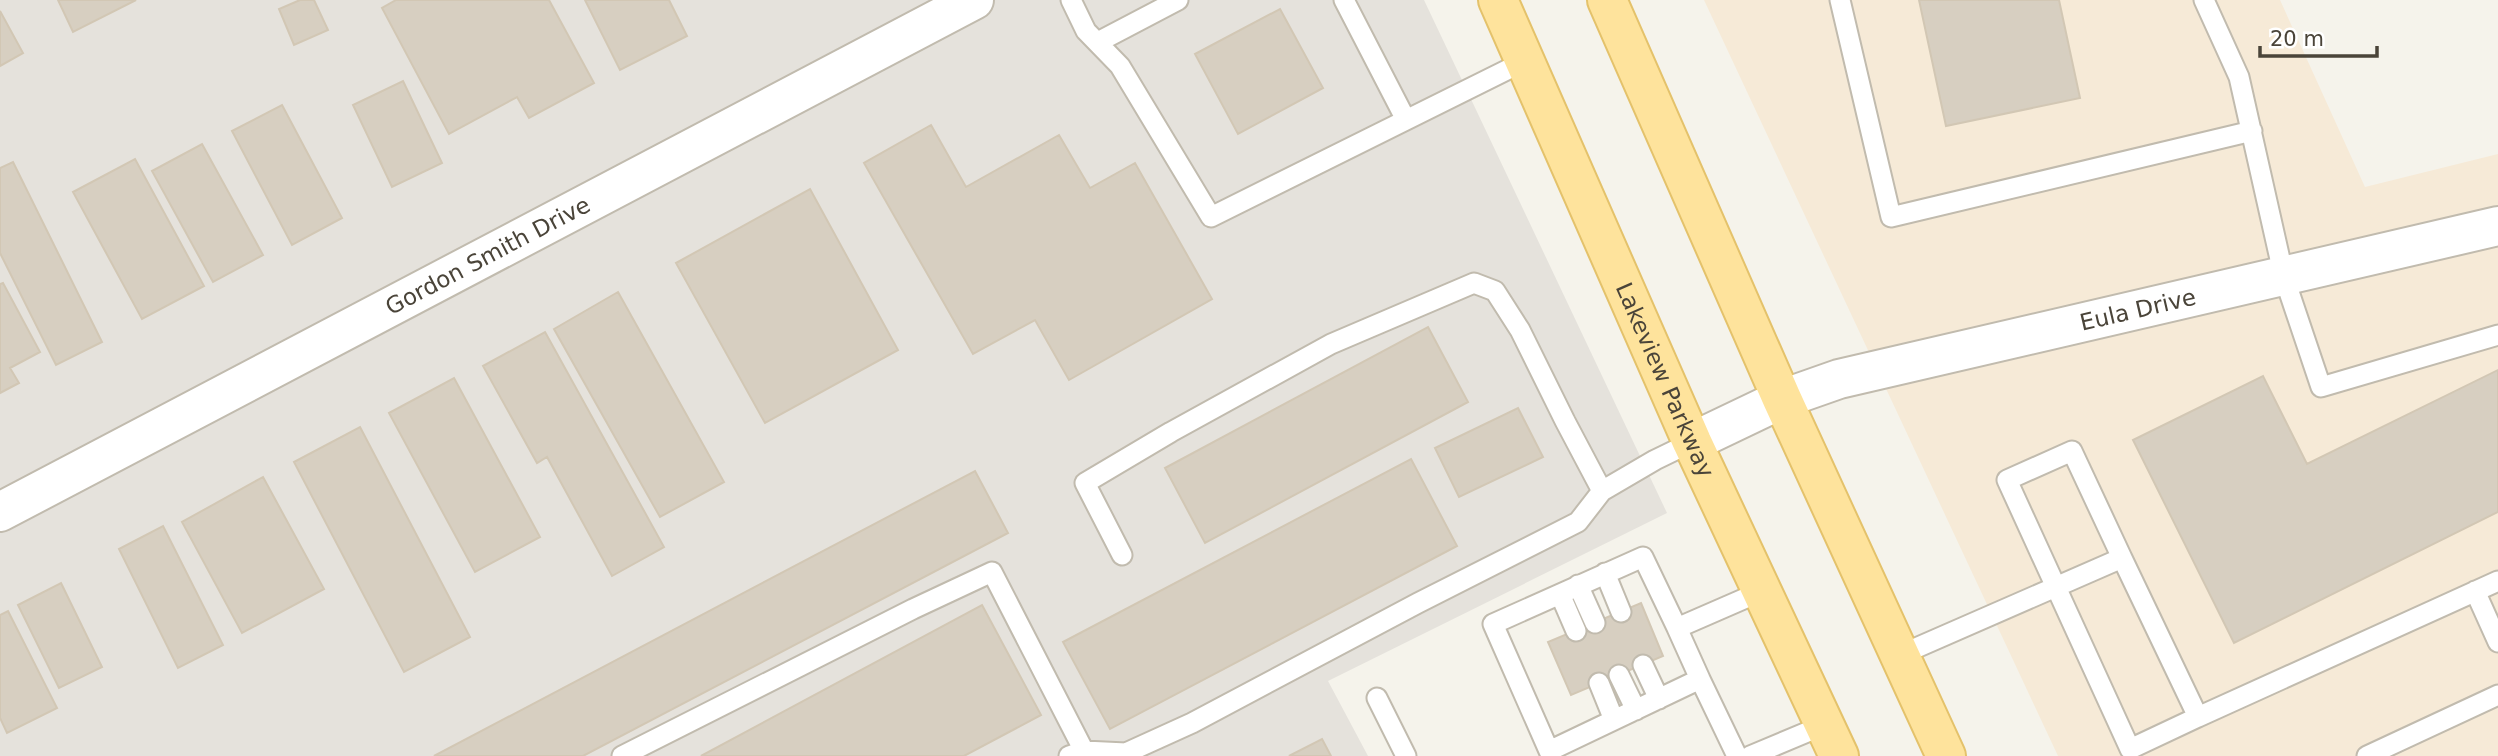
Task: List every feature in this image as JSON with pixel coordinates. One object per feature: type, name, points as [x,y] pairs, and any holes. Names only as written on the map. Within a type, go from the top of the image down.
[{"type":"main road","name":"Lakeview Parkway","points":[[1498,0],[1692,442],[1831,741]]},
{"type":"main road","points":[[1616,3],[1782,399],[1946,756]]},
{"type":"street","name":"Gordon Smith Drive","points":[[0,512],[974,0]]},
{"type":"street","name":"Eula Drive","points":[[1692,442],[1782,399],[1839,379],[2498,226]]},
{"type":"lane","points":[[1071,0],[1086,31],[1120,66],[1211,217],[1525,61]]},
{"type":"lane","points":[[1098,43],[1178,0]]},
{"type":"lane","points":[[1345,0],[1406,120]]},
{"type":"lane","points":[[1840,0],[1891,217],[2252,131]]},
{"type":"lane","points":[[2204,0],[2239,77],[2284,277],[2321,387],[2498,335]]},
{"type":"lane","points":[[1122,555],[1085,483],[1331,344],[1474,283],[1495,291],[1520,330],[1602,491]]},
{"type":"lane","points":[[622,756],[992,572],[1077,754],[1126,753],[1192,723],[1578,523],[1602,491],[1692,442]]},
{"type":"lane","points":[[2198,717],[2072,451],[2007,480],[2130,749],[2498,581]]},
{"type":"lane","points":[[1700,679],[1549,751],[1493,624],[1643,556],[1737,756]]},
{"type":"lane","points":[[1900,655],[2122,558]]},
{"type":"lane","points":[[1605,573],[1621,612]]},
{"type":"lane","points":[[1569,590],[1595,623]]},
{"type":"lane","points":[[1569,590],[1576,631]]},
{"type":"lane","points":[[1677,628],[1762,591]]},
{"type":"lane","points":[[2474,591],[2498,642]]},
{"type":"lane","points":[[1643,665],[1659,699]]},
{"type":"lane","points":[[1619,675],[1636,710]]},
{"type":"lane","points":[[1599,683],[1614,720]]},
{"type":"lane","points":[[2367,756],[2388,752],[2498,695]]},
{"type":"lane","points":[[1377,698],[1406,756]]},
{"type":"lane","points":[[1750,756],[1831,741]]},
{"type":"shaded area","points":[[0,0],[1424,0],[1667,513],[1328,681],[1368,756],[0,756]]},
{"type":"shaded area","points":[[1704,0],[2280,0],[2365,187],[2498,154],[2498,756],[2058,756]]},
{"type":"building","points":[[58,0],[136,0],[73,32]]},
{"type":"building","points":[[300,0],[314,0],[328,30],[294,45],[279,9]]},
{"type":"building","points":[[396,0],[549,0],[594,83],[529,118],[517,97],[449,134],[382,8]]},
{"type":"building","points":[[585,0],[669,0],[687,36],[620,70]]},
{"type":"building","points":[[1919,0],[2059,0],[2080,98],[1946,126]]},
{"type":"building","points":[[1280,9],[1323,88],[1238,134],[1195,54]]},
{"type":"building","points":[[0,11],[23,53],[0,66]]},
{"type":"building","points":[[403,81],[442,163],[392,187],[353,105]]},
{"type":"building","points":[[282,105],[342,218],[292,245],[232,131]]},
{"type":"building","points":[[931,125],[966,187],[1059,135],[1090,188],[1135,163],[1212,299],[1069,380],[1035,320],[973,354],[864,163]]},
{"type":"building","points":[[202,144],[263,255],[213,282],[152,171]]},
{"type":"building","points":[[135,159],[204,286],[142,319],[73,192]]},
{"type":"building","points":[[13,162],[102,342],[56,365],[0,253],[0,168]]},
{"type":"building","points":[[810,189],[898,350],[765,423],[676,263]]},
{"type":"building","points":[[3,283],[40,352],[10,368],[19,383],[0,393],[0,284]]},
{"type":"building","points":[[618,292],[724,482],[660,517],[554,329]]},
{"type":"building","points":[[1428,327],[1468,402],[1205,543],[1165,468]]},
{"type":"building","points":[[545,332],[664,547],[612,576],[547,457],[537,463],[483,366]]},
{"type":"building","points":[[2498,370],[2498,512],[2234,643],[2133,440],[2263,376],[2307,464]]},
{"type":"building","points":[[454,378],[540,537],[475,572],[389,413]]},
{"type":"building","points":[[1518,408],[1543,457],[1459,497],[1435,448]]},
{"type":"building","points":[[360,427],[470,637],[404,672],[294,462]]},
{"type":"building","points":[[1411,459],[1457,546],[1110,729],[1063,642]]},
{"type":"building","points":[[975,471],[1008,533],[583,756],[434,756]]},
{"type":"building","points":[[263,477],[324,589],[242,633],[182,522]]},
{"type":"building","points":[[163,526],[223,645],[178,668],[119,549]]},
{"type":"building","points":[[61,583],[102,667],[59,688],[18,605]]},
{"type":"building","points":[[1641,603],[1663,656],[1571,695],[1548,642]]},
{"type":"building","points":[[982,605],[1041,715],[964,756],[701,756]]},
{"type":"building","points":[[8,611],[57,708],[7,733],[0,718],[0,615]]},
{"type":"building","points":[[1322,739],[1331,756],[1289,756]]}]
